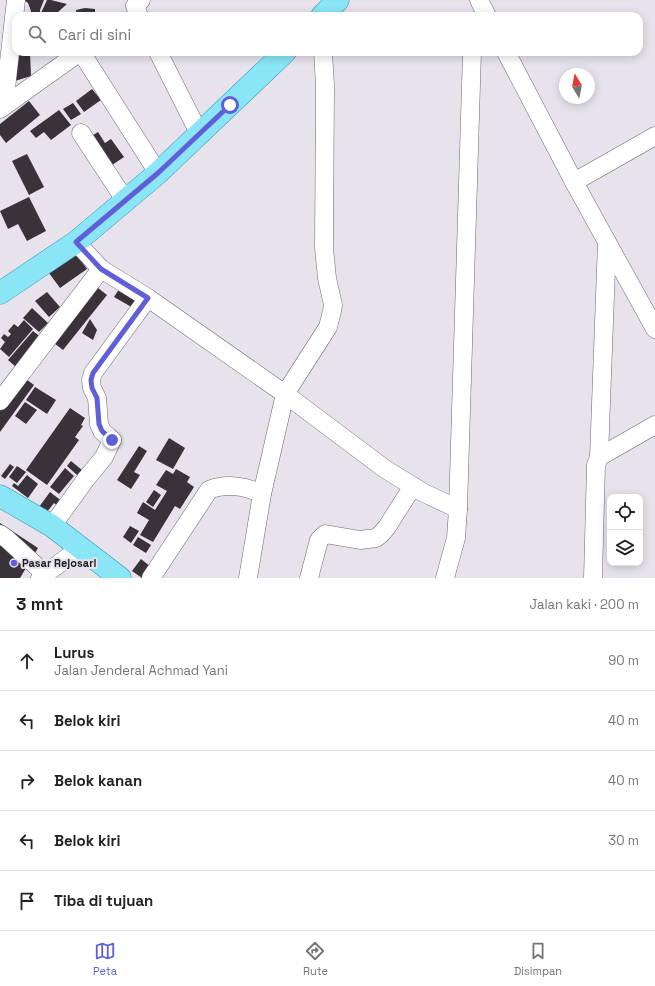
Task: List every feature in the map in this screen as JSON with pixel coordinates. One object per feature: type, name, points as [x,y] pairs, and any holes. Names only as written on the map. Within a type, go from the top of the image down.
[{"type":"main road","points":[[326,12],[338,0]]},
{"type":"main road","points":[[0,292],[76,242],[158,173],[200,135],[281,56]]},
{"type":"main road","points":[[0,496],[52,526],[120,578]]},
{"type":"street","points":[[14,12],[16,0]]},
{"type":"street","points":[[477,12],[479,0]]},
{"type":"street","points":[[479,0],[486,12]]},
{"type":"street","points":[[2,108],[12,31]]},
{"type":"street","points":[[2,108],[75,56]]},
{"type":"street","points":[[84,56],[158,173]]},
{"type":"street","points":[[160,56],[200,135]]},
{"type":"street","points":[[248,578],[262,494],[285,394],[328,327],[333,305],[327,278],[324,248],[325,85],[323,56]]},
{"type":"street","points":[[445,578],[456,538],[458,509],[472,56]]},
{"type":"street","points":[[508,56],[574,182],[655,329]]},
{"type":"street","points":[[81,133],[125,200]]},
{"type":"street","points":[[574,182],[655,136]]},
{"type":"street","points":[[76,242],[101,269],[148,298],[285,394],[385,469],[413,486],[458,509]]},
{"type":"street","points":[[593,578],[596,465],[599,457],[607,242]]},
{"type":"street","points":[[0,401],[101,269]]},
{"type":"street","points":[[52,526],[104,457],[112,440],[102,431],[99,424],[97,398],[92,388],[91,380],[93,373],[148,298]]},
{"type":"street","points":[[599,457],[655,425]]},
{"type":"street","points":[[151,578],[209,490],[218,486],[228,486],[240,487],[262,494]]},
{"type":"street","points":[[309,578],[319,540],[322,536],[329,534],[360,540],[376,538],[387,527],[413,486]]},
{"type":"street","points":[[0,534],[7,539],[43,576],[80,548]]},
{"type":"building","points":[[24,0],[44,0],[40,12],[31,12],[28,3]]},
{"type":"building","points":[[47,0],[67,4],[58,12],[41,12]]},
{"type":"building","points":[[85,8],[95,9],[95,12],[76,12],[76,10]]},
{"type":"building","points":[[15,56],[30,56],[31,76],[15,81]]},
{"type":"building","points":[[92,89],[101,100],[84,112],[76,101]]},
{"type":"building","points":[[29,101],[40,115],[6,143],[0,135],[0,124]]},
{"type":"building","points":[[73,103],[81,114],[71,120],[63,109]]},
{"type":"building","points":[[59,110],[71,125],[51,140],[44,132],[36,138],[30,131]]},
{"type":"building","points":[[98,132],[105,143],[111,139],[124,157],[106,169],[87,139]]},
{"type":"building","points":[[27,154],[44,187],[29,195],[12,161]]},
{"type":"building","points":[[29,197],[46,231],[27,241],[18,224],[8,229],[0,211]]},
{"type":"building","points":[[76,254],[87,269],[60,288],[49,273]]},
{"type":"building","points":[[93,284],[107,295],[63,350],[50,340]]},
{"type":"building","points":[[121,286],[141,298],[135,309],[114,297]]},
{"type":"building","points":[[47,292],[60,307],[49,317],[35,301]]},
{"type":"building","points":[[32,308],[48,323],[39,332],[23,318]]},
{"type":"building","points":[[90,319],[97,330],[93,340],[82,333]]},
{"type":"building","points":[[24,320],[33,329],[9,357],[0,349],[5,342],[1,338],[4,334],[8,337],[11,334],[8,331],[14,324],[18,327]]},
{"type":"building","points":[[33,331],[42,338],[17,368],[8,360]]},
{"type":"building","points":[[23,377],[34,385],[0,432],[0,409]]},
{"type":"building","points":[[35,387],[56,400],[47,414],[26,400]]},
{"type":"building","points":[[25,402],[37,410],[26,424],[15,416]]},
{"type":"building","points":[[70,408],[85,418],[81,425],[83,426],[75,437],[79,440],[47,485],[26,470]]},
{"type":"building","points":[[169,438],[185,448],[173,469],[156,460]]},
{"type":"building","points":[[139,446],[147,451],[134,472],[140,475],[131,489],[117,480]]},
{"type":"building","points":[[71,461],[82,470],[77,475],[67,466]]},
{"type":"building","points":[[10,464],[14,467],[5,479],[1,476]]},
{"type":"building","points":[[17,466],[26,472],[17,483],[9,477]]},
{"type":"building","points":[[65,468],[74,476],[59,494],[50,487]]},
{"type":"building","points":[[176,469],[190,477],[187,482],[194,487],[180,509],[175,506],[153,542],[140,535],[149,520],[137,513],[143,502],[155,510],[167,491],[156,485],[166,470],[173,474]]},
{"type":"building","points":[[27,475],[38,484],[28,498],[12,486],[14,483],[18,486]]},
{"type":"building","points":[[154,490],[161,495],[153,507],[146,502]]},
{"type":"building","points":[[50,492],[63,502],[59,507],[54,503],[47,512],[39,507]]},
{"type":"building","name":"Pasar Rejosari","points":[[0,523],[38,548],[20,578],[0,578]]},
{"type":"building","points":[[130,526],[139,531],[131,543],[123,537]]},
{"type":"building","points":[[138,537],[151,545],[146,553],[133,545]]},
{"type":"building","points":[[141,559],[151,567],[142,578],[132,571]]},
{"type":"place","name":"Pasar Rejosari","points":[[14,563]]},
{"type":"route","points":[[112,440],[102,431],[99,424],[97,398],[92,388],[91,380],[97,365],[148,298],[101,269],[76,242],[158,173],[200,135],[230,105]]}]
